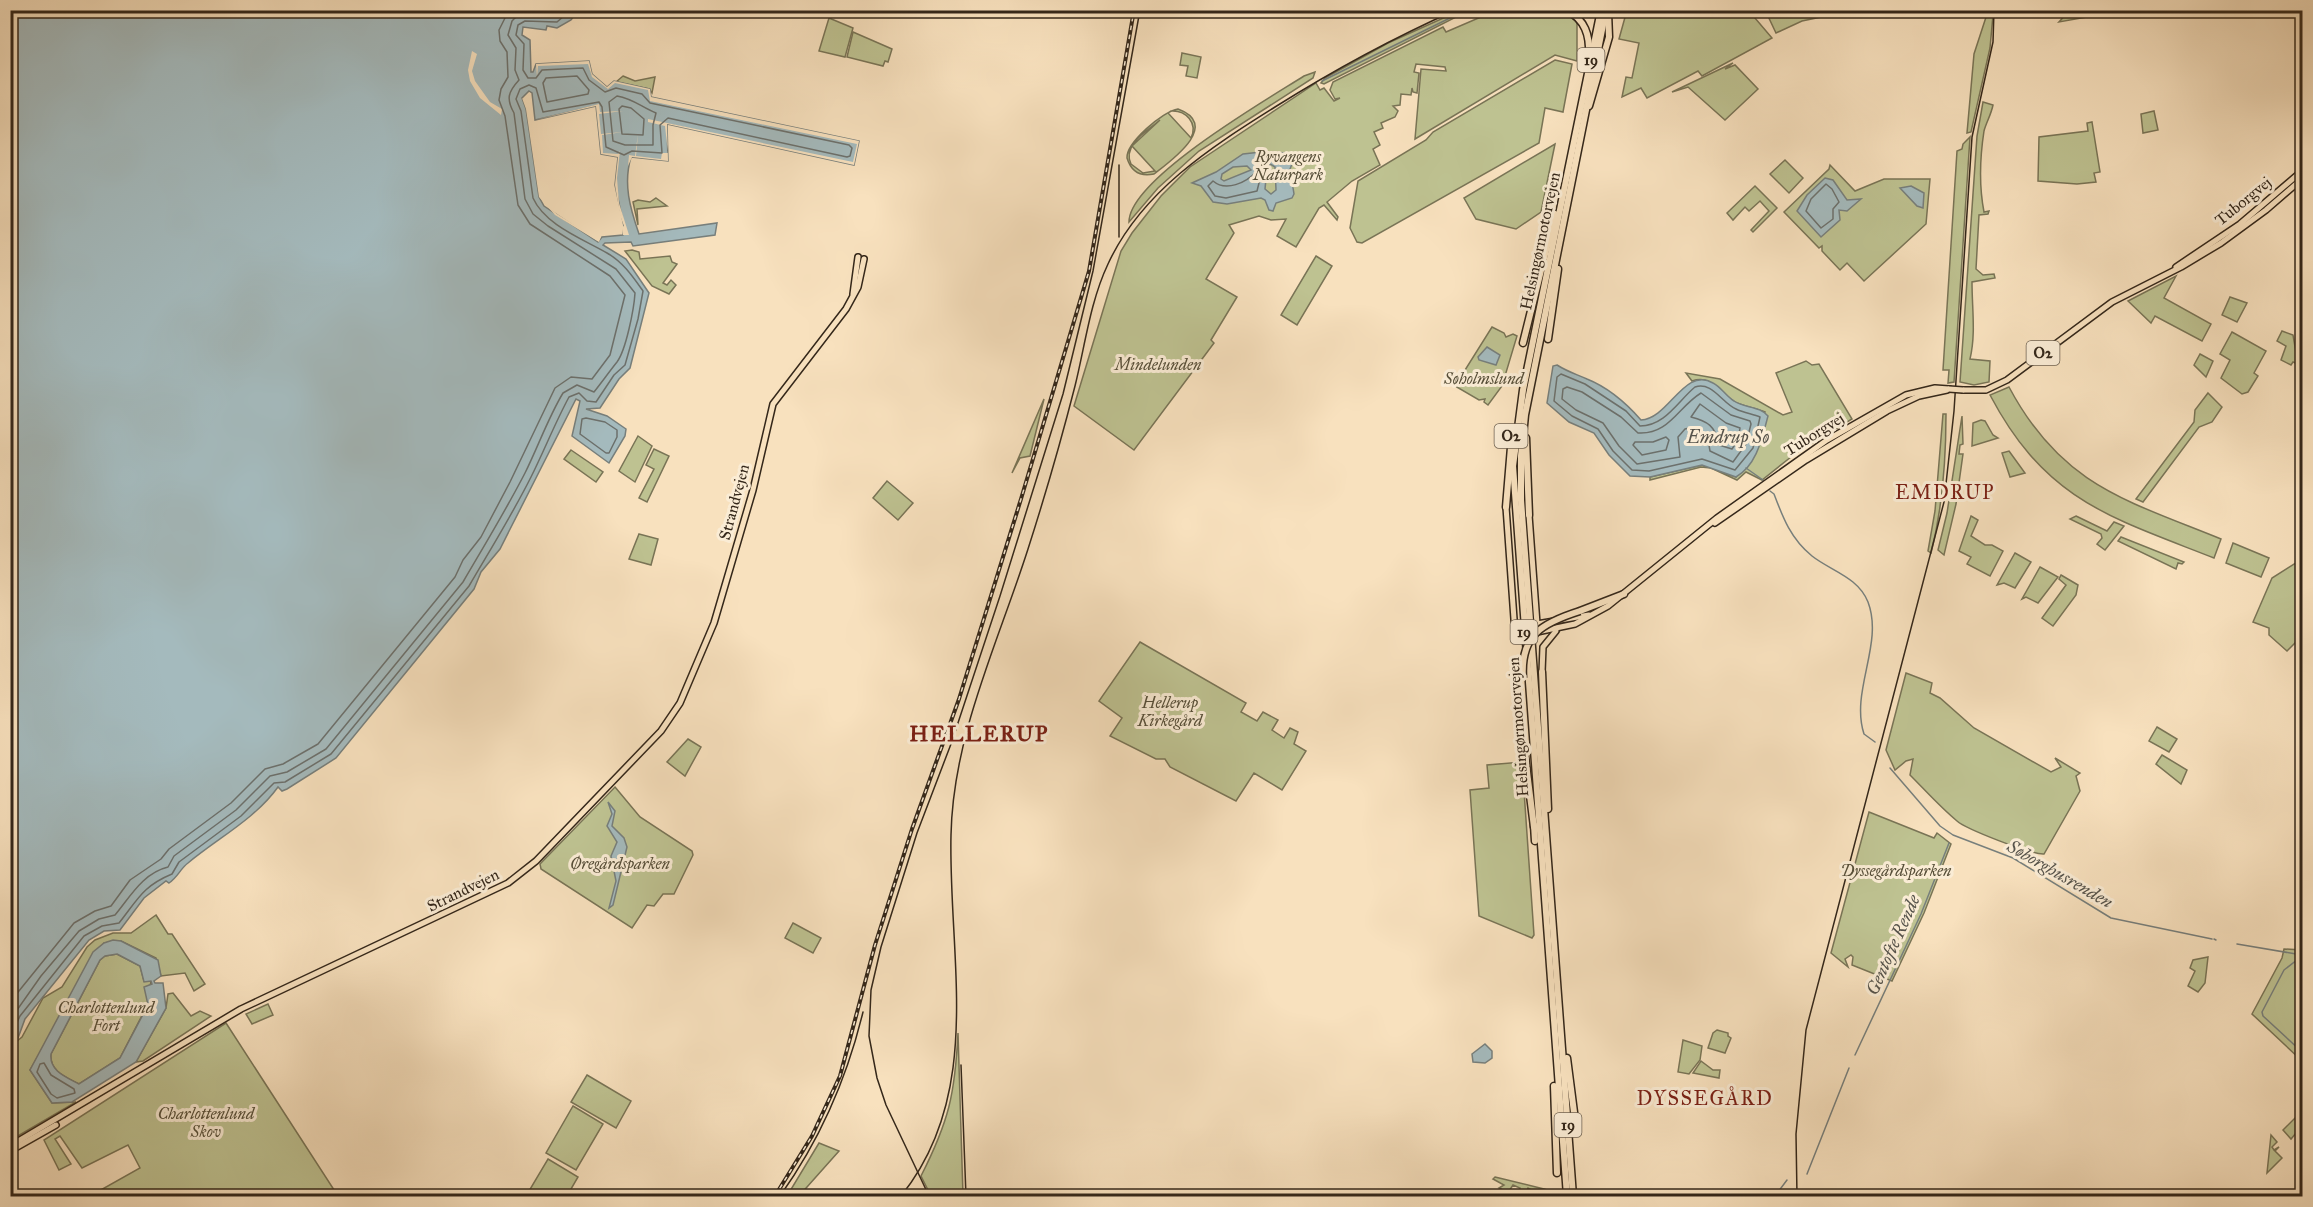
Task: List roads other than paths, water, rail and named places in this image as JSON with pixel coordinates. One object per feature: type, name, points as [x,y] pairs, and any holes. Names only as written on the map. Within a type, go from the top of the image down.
[{"type":"highway","points":[[1567,10],[1581,22],[1589,39],[1582,112]]},
{"type":"highway","name":"Helsingørmotorvejen","points":[[1573,1197],[1520,485],[1523,428],[1562,230],[1601,10]]},
{"type":"highway","points":[[1582,112],[1596,84],[1610,27],[1607,10]]},
{"type":"highway","name":"Helsingørmotorvejen","points":[[1567,1197],[1513,477],[1515,435],[1528,367],[1565,185],[1607,10]]},
{"type":"highway","points":[[1523,343],[1548,237],[1565,185]]},
{"type":"highway","points":[[1548,339],[1562,230]]},
{"type":"highway","name":"O2","points":[[1506,507],[1513,426],[1528,367]]},
{"type":"highway","name":"O2","points":[[1529,515],[1525,456],[1532,379]]},
{"type":"highway","points":[[1535,841],[1523,653],[1532,636],[1550,623],[1624,594]]},
{"type":"highway","points":[[1542,672],[1549,875]]},
{"type":"highway","points":[[1525,756],[1544,898]]},
{"type":"highway","points":[[1551,996],[1549,999],[1557,1173]]},
{"type":"highway","points":[[1563,1053],[1567,1059],[1575,1120]]},
{"type":"main road","name":"Tuborgvej","points":[[2170,272],[2240,224],[2290,181],[2302,174]]},
{"type":"main road","name":"Tuborgvej","points":[[1506,507],[1518,633],[1560,629],[1584,621],[1624,594],[1706,528],[1806,460],[1887,411],[1919,396],[1949,389],[1980,390],[1998,386],[2104,307],[2194,260],[2254,219],[2302,174]]},
{"type":"main road","points":[[2254,219],[2285,189],[2290,181]]},
{"type":"main road","name":"Strandvejen","points":[[10,1146],[241,1009],[482,897],[516,878],[586,810],[663,727],[680,703],[714,623],[753,490],[774,400],[842,317],[853,297],[861,258]]},
{"type":"main road","name":"Tuborgvej","points":[[1529,515],[1537,624],[1591,615]]},
{"type":"main road","points":[[1542,672],[1543,647],[1548,638],[1560,629]]},
{"type":"main road","name":"Strandvejen","points":[[10,1151],[39,1135],[190,1038]]},
{"type":"water","points":[[11,11],[578,11],[571,20],[557,28],[547,26],[546,30],[523,27],[522,35],[530,40],[531,72],[536,64],[589,61],[592,74],[607,87],[614,81],[650,89],[651,97],[859,141],[854,165],[667,124],[668,161],[631,157],[628,177],[629,196],[639,234],[717,223],[715,235],[633,246],[631,242],[603,245],[626,259],[649,293],[630,368],[619,379],[600,408],[586,409],[607,416],[626,429],[625,436],[609,463],[572,436],[580,401],[576,399],[500,549],[481,572],[474,589],[336,758],[287,789],[282,791],[278,787],[247,819],[188,863],[172,881],[169,883],[166,881],[144,898],[120,930],[104,931],[89,940],[25,1019],[18,1038],[11,1046]],"holes":[[[529,91],[532,93],[535,120],[596,106],[601,154],[618,157],[615,185],[624,226],[623,235],[602,237],[598,242],[544,206],[539,197],[526,109],[522,98]]]},
{"type":"water","points":[[1289,153],[1298,157],[1298,163],[1292,164],[1290,169],[1294,194],[1292,198],[1276,203],[1273,211],[1269,210],[1265,200],[1261,198],[1227,204],[1213,202],[1201,186],[1192,183],[1216,172],[1243,154]],"holes":[[[1270,164],[1275,167],[1276,190],[1271,194],[1265,189],[1267,169]],[[1247,166],[1251,170],[1224,181],[1221,179],[1222,174],[1233,167]]]},
{"type":"water","points":[[1825,178],[1833,180],[1847,200],[1861,199],[1847,211],[1839,210],[1840,220],[1821,237],[1797,211],[1807,195]]},
{"type":"water","points":[[1911,186],[1924,193],[1923,208],[1917,206],[1900,188]]},
{"type":"water","points":[[1487,347],[1500,355],[1496,365],[1479,360],[1478,357]]},
{"type":"water","name":"Emdrup Sø","points":[[1557,365],[1609,391],[1641,420],[1660,411],[1693,381],[1703,380],[1713,383],[1734,401],[1761,410],[1768,416],[1758,450],[1749,466],[1736,477],[1702,465],[1650,477],[1630,476],[1609,455],[1594,433],[1569,422],[1547,403],[1553,366]]},
{"type":"water","points":[[608,802],[615,811],[612,826],[624,838],[627,847],[613,905],[609,908],[616,881],[611,856],[617,842],[607,826],[612,814]]},
{"type":"water","points":[[113,940],[121,941],[158,960],[161,976],[154,981],[163,983],[166,1008],[136,1062],[72,1102],[52,1103],[30,1070],[93,952],[104,943]],"holes":[[[117,954],[140,966],[144,982],[151,981],[152,984],[144,987],[148,1005],[120,1058],[79,1084],[59,1073],[53,1065],[51,1054],[100,960],[105,956]]]},
{"type":"water","points":[[1485,1044],[1492,1051],[1492,1058],[1485,1063],[1473,1062],[1472,1054]]},
{"type":"waterway","points":[[1322,81],[1454,16]]},
{"type":"waterway","name":"Søborghusrenden","points":[[1746,468],[1763,480]]},
{"type":"waterway","name":"Søborghusrenden","points":[[1770,491],[1774,494],[1784,520],[1798,543],[1819,561],[1851,580],[1864,593],[1868,602],[1872,618],[1872,634],[1863,684],[1861,718],[1864,734],[1875,742]]},
{"type":"waterway","name":"Søborghusrenden","points":[[1890,768],[1940,826],[1953,835],[2013,858],[2111,918],[2212,939]]},
{"type":"waterway","name":"Gentofte Rende","points":[[1855,1055],[1921,914],[1949,843]]},
{"type":"waterway","name":"Søborghusrenden","points":[[2237,944],[2302,955]]},
{"type":"waterway","points":[[2302,956],[2284,970],[2262,1012],[2263,1016],[2302,1052]]},
{"type":"waterway","name":"Gentofte Rende","points":[[1807,1174],[1849,1068]]},
{"type":"waterway","name":"Gentofte Rende","points":[[1775,1196],[1787,1180]]},
{"type":"tram line","points":[[929,1196],[886,1105],[877,1078],[869,1036],[871,990],[881,947],[917,833],[951,744],[1063,394],[1093,271],[1140,10]]},
{"type":"tram line","points":[[901,1196],[927,1156],[944,1113],[953,1068],[956,975],[951,835],[960,761],[979,690],[1047,489],[1075,386],[1092,309],[1108,264],[1122,238],[1158,193],[1203,155],[1319,80],[1387,43],[1456,10]]},
{"type":"tram line","points":[[1797,1196],[1796,1134],[1806,1030],[1944,502],[1954,411],[1972,137],[1993,42],[1994,10]]},
{"type":"tram line","points":[[1119,165],[1119,237]]},
{"type":"tram line","points":[[780,1196],[820,1131],[849,1061],[863,1012]]},
{"type":"tram line","points":[[961,1065],[966,1196]]},
{"type":"railway","points":[[775,1196],[812,1136],[840,1076],[875,945],[912,829],[959,699],[1021,499],[1089,271],[1134,10]]},
{"type":"district","name":"EMDRUP","points":[[1945,492]]},
{"type":"district","name":"HELLERUP","points":[[979,733]]},
{"type":"district","name":"DYSSEGÅRD","points":[[1705,1098]]},
{"type":"park label","name":"Ryvangens Naturpark","points":[[1288,165]]},
{"type":"park label","name":"Mindelunden","points":[[1158,364]]},
{"type":"park label","name":"Søholmslund","points":[[1484,378]]},
{"type":"park label","name":"Hellerup Kirkegård","points":[[1170,711]]},
{"type":"park label","name":"Øregårdsparken","points":[[620,863]]},
{"type":"park label","name":"Dyssegårdsparken","points":[[1896,870]]},
{"type":"park label","name":"Charlottenlund Fort","points":[[106,1016]]},
{"type":"park label","name":"Charlottenlund Skov","points":[[206,1122]]}]
